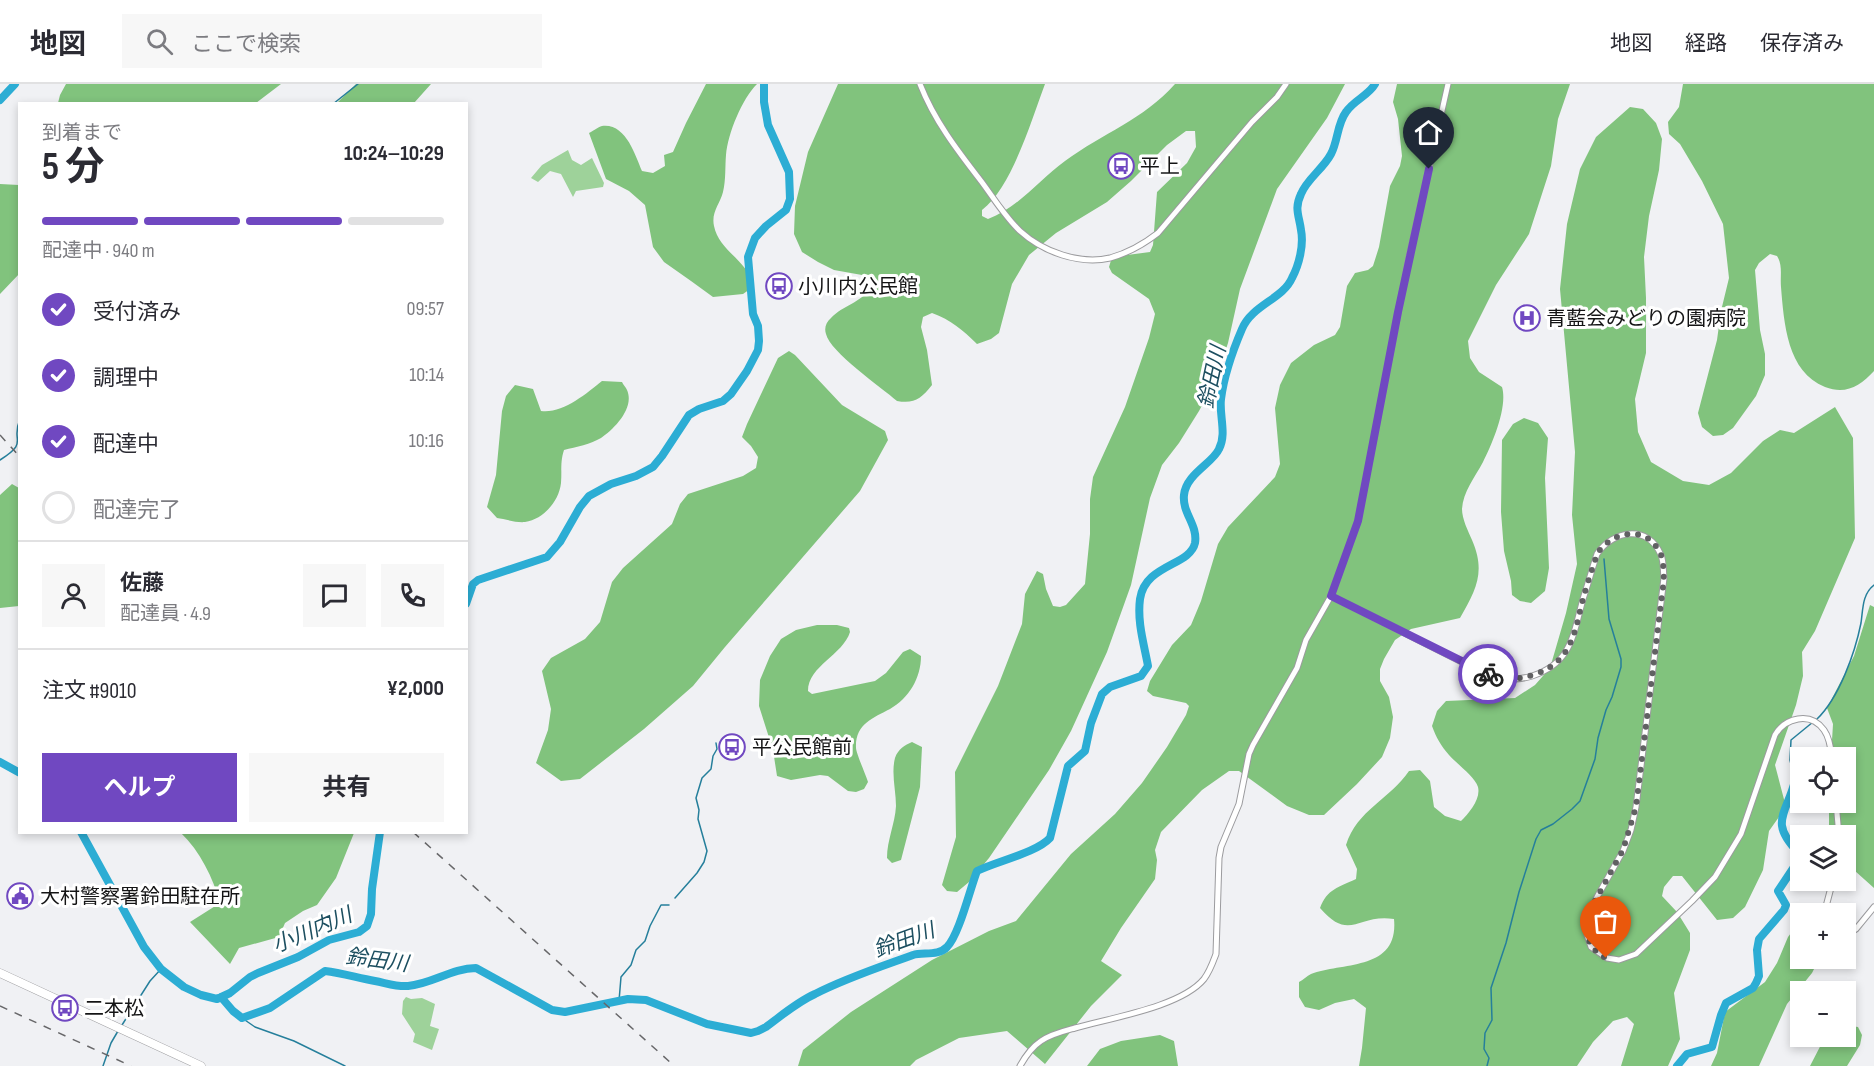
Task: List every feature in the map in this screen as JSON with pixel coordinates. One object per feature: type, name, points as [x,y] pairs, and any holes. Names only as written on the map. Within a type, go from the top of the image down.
[{"type":"highway","points":[[0,973],[201,1066]]},
{"type":"street","points":[[920,84],[937,122],[1019,230],[1047,249],[1070,257],[1108,258],[1142,245],[1158,232],[1252,122],[1278,97],[1286,84]]},
{"type":"street","points":[[1020,1066],[1040,1041],[1048,1037],[1182,997],[1203,979],[1212,966],[1216,954],[1219,858],[1221,847],[1235,815],[1249,754],[1252,745],[1293,677],[1306,640],[1331,596],[1358,521],[1405,279],[1448,84]]},
{"type":"street","points":[[1331,596],[1486,674],[1499,678],[1526,677],[1546,671],[1558,662],[1570,645],[1597,554],[1603,544],[1622,534],[1641,536],[1654,544],[1662,559],[1664,579],[1636,807],[1623,850],[1586,921],[1591,947],[1606,958],[1619,960],[1629,958],[1641,950],[1715,877],[1741,834],[1770,749],[1779,728],[1784,723],[1796,719],[1809,720],[1817,724],[1828,736],[1830,747]]},
{"type":"street","points":[[1856,929],[1874,907]]},
{"type":"green space","points":[[66,84],[281,84],[257,102],[58,102]]},
{"type":"green space","points":[[356,84],[431,84],[415,102],[338,102]]},
{"type":"green space","points":[[706,84],[757,84],[741,107],[730,137],[726,155],[724,187],[713,221],[722,243],[741,263],[751,278],[753,287],[743,294],[713,297],[664,262],[653,247],[645,205],[629,191],[606,179],[589,133],[602,126],[610,126],[617,130],[633,149],[642,171],[653,173],[665,166],[664,155],[673,152]]},
{"type":"green space","points":[[838,84],[1045,84],[1012,169],[993,200],[982,210],[982,216],[988,219],[1019,201],[1079,151],[1150,107],[1175,84],[1345,84],[1327,118],[1277,189],[1240,289],[1228,343],[1216,379],[1179,443],[1162,465],[1150,498],[1131,585],[1107,652],[1071,731],[1049,770],[989,858],[969,882],[957,892],[947,891],[942,885],[956,837],[955,772],[998,686],[1022,624],[1025,594],[1037,571],[1043,574],[1053,606],[1066,605],[1085,584],[1093,477],[1125,407],[1155,314],[1149,299],[1112,273],[1109,267],[1112,257],[1150,252],[1153,245],[1157,192],[1187,163],[1196,147],[1195,131],[1186,131],[1167,145],[1107,202],[1056,233],[1029,255],[1012,284],[999,333],[991,339],[977,344],[945,319],[932,313],[923,317],[921,327],[932,385],[917,399],[908,402],[897,401],[846,359],[825,332],[829,320],[867,293],[871,287],[869,278],[834,270],[818,262],[802,252],[794,234],[795,206],[808,152]]},
{"type":"green space","points":[[1397,84],[1570,84],[1558,119],[1551,166],[1529,234],[1496,285],[1468,341],[1470,358],[1479,372],[1502,387],[1503,395],[1503,405],[1495,436],[1467,491],[1462,509],[1478,562],[1479,571],[1475,589],[1460,618],[1411,629],[1395,640],[1384,659],[1380,669],[1380,681],[1389,697],[1393,717],[1390,738],[1382,757],[1324,815],[1309,815],[1287,806],[1239,771],[1229,771],[1202,790],[1161,832],[1155,850],[1157,860],[1155,879],[1101,961],[1122,975],[1091,1006],[1045,1064],[1007,1031],[959,1038],[916,1060],[910,1066],[798,1066],[803,1050],[851,1012],[932,960],[989,931],[1016,921],[1071,854],[1115,814],[1142,783],[1167,747],[1189,706],[1186,703],[1153,696],[1147,691],[1150,681],[1172,645],[1191,625],[1201,601],[1218,544],[1228,527],[1275,477],[1280,464],[1275,408],[1280,385],[1291,363],[1314,345],[1335,335],[1340,327],[1347,286],[1355,273],[1368,270],[1373,266],[1379,247],[1390,186],[1400,166],[1402,156],[1398,119],[1393,102]]},
{"type":"green space","points":[[1683,84],[1874,84],[1874,371],[1858,385],[1840,390],[1825,387],[1812,380],[1803,370],[1795,358],[1786,331],[1780,263],[1777,256],[1770,254],[1759,263],[1755,270],[1760,330],[1765,354],[1765,375],[1756,396],[1733,428],[1723,435],[1713,436],[1702,427],[1698,413],[1717,340],[1729,278],[1723,224],[1702,181],[1680,144],[1669,134],[1668,122],[1679,107]]},
{"type":"green space","points":[[1630,107],[1643,109],[1656,123],[1662,139],[1644,257],[1646,353],[1635,399],[1638,432],[1651,462],[1683,481],[1709,485],[1731,473],[1763,441],[1780,430],[1794,433],[1835,407],[1853,438],[1855,538],[1815,631],[1802,652],[1803,676],[1796,705],[1775,765],[1786,807],[1769,831],[1763,870],[1745,907],[1733,918],[1717,920],[1682,876],[1673,876],[1664,887],[1662,896],[1677,912],[1690,933],[1690,950],[1674,993],[1680,1039],[1668,1066],[1621,1066],[1634,1024],[1627,1017],[1613,1021],[1593,1042],[1577,1066],[1359,1066],[1366,1008],[1354,999],[1335,1003],[1319,1010],[1305,1007],[1299,997],[1299,982],[1311,974],[1324,970],[1366,962],[1388,948],[1393,936],[1394,919],[1382,918],[1355,924],[1339,924],[1320,908],[1330,893],[1356,879],[1357,869],[1346,845],[1351,833],[1366,814],[1409,771],[1420,770],[1430,781],[1434,807],[1445,816],[1461,821],[1476,801],[1478,787],[1476,783],[1446,752],[1435,734],[1432,726],[1437,711],[1446,701],[1515,698],[1535,685],[1550,668],[1577,564],[1572,515],[1575,452],[1560,289],[1567,224],[1580,169],[1596,137]]},
{"type":"green space","points":[[568,150],[572,160],[581,165],[592,158],[604,183],[603,187],[576,191],[573,197],[561,174],[550,171],[538,182],[531,178],[542,165]]},
{"type":"green space","points":[[0,184],[18,185],[18,275],[0,294]]},
{"type":"green space","points":[[789,351],[842,405],[885,431],[888,440],[860,491],[693,686],[644,729],[580,779],[561,781],[536,763],[548,730],[551,709],[542,671],[551,658],[585,639],[600,622],[612,582],[623,568],[672,524],[680,504],[688,494],[743,476],[756,468],[758,457],[742,437],[778,358]]},
{"type":"green space","points":[[602,381],[622,382],[627,389],[628,404],[622,417],[601,438],[564,450],[560,490],[554,502],[544,513],[525,522],[497,518],[487,507],[496,475],[502,411],[506,396],[515,385],[533,389],[541,411],[549,411],[573,402]]},
{"type":"green space","points":[[1524,418],[1538,423],[1548,438],[1545,478],[1549,568],[1545,591],[1531,603],[1520,601],[1512,595],[1504,551],[1501,512],[1502,440],[1513,424]]},
{"type":"green space","points":[[12,484],[18,487],[18,606],[0,608],[0,495]]},
{"type":"green space","points":[[1870,605],[1874,607],[1874,888],[1856,872],[1856,825],[1829,825],[1829,813],[1856,813],[1856,747],[1832,747],[1833,724],[1827,708],[1854,656]]},
{"type":"green space","points":[[817,625],[837,625],[849,628],[850,632],[840,647],[814,674],[808,691],[812,694],[875,681],[886,673],[903,652],[910,649],[921,656],[919,672],[913,687],[903,699],[866,723],[858,733],[856,751],[868,782],[864,789],[856,792],[848,791],[828,776],[820,775],[791,780],[777,776],[773,750],[759,706],[760,680],[770,656],[781,639],[796,630]]},
{"type":"green space","points":[[912,742],[922,747],[920,787],[901,860],[892,863],[887,858],[896,806],[894,764],[900,750]]},
{"type":"green space","points":[[182,834],[354,834],[336,878],[317,905],[285,923],[279,937],[239,948],[230,964],[190,922],[220,903],[214,884],[194,848]]},
{"type":"green space","points":[[1790,934],[1790,969],[1814,969],[1806,981],[1790,981],[1790,1000],[1759,1066],[1711,1066],[1717,1053],[1725,1012],[1765,982],[1777,963]]},
{"type":"green space","points":[[406,997],[422,998],[435,1004],[430,1026],[439,1029],[432,1050],[413,1042],[415,1034],[402,1014],[403,1001]]},
{"type":"green space","points":[[1856,1027],[1858,1027],[1862,1035],[1860,1045],[1847,1066],[1810,1066],[1820,1047],[1856,1047]]},
{"type":"green space","points":[[1160,1035],[1174,1041],[1178,1066],[1087,1066],[1100,1049],[1121,1041]]},
{"type":"waterway","points":[[0,100],[15,84]]},
{"type":"waterway","points":[[336,102],[358,84]]},
{"type":"waterway","name":"小川内川","points":[[468,598],[473,584],[478,580],[547,557],[560,542],[589,496],[611,484],[636,476],[653,467],[689,415],[723,401],[731,394],[747,371],[758,350],[759,341],[758,326],[753,314],[748,257],[755,238],[786,210],[790,199],[789,172],[768,125],[764,84]]},
{"type":"waterway","name":"鈴田川","points":[[221,997],[242,1018],[270,1008],[325,971],[404,986],[417,985],[459,971],[476,968],[552,1010],[565,1012],[628,999],[646,1000],[707,1024],[751,1033],[766,1027],[808,997],[839,983],[913,955],[944,950],[956,933],[977,871],[1036,848],[1050,838],[1068,766],[1085,751],[1091,723],[1102,694],[1110,687],[1141,676],[1148,666],[1140,625],[1140,599],[1150,579],[1185,557],[1195,543],[1194,530],[1185,508],[1184,495],[1189,481],[1219,449],[1223,431],[1222,390],[1242,329],[1253,314],[1282,291],[1292,278],[1299,261],[1301,248],[1302,236],[1297,208],[1301,194],[1331,154],[1346,112],[1375,84]]},
{"type":"waterway","points":[[18,427],[18,441]]},
{"type":"waterway","points":[[0,460],[14,449],[18,441]]},
{"type":"waterway","points":[[1487,1066],[1489,1058],[1484,1049],[1485,1033],[1492,1020],[1491,988],[1536,839],[1541,830],[1553,824],[1580,801],[1595,759],[1598,738],[1621,667],[1621,659],[1609,619],[1604,559]]},
{"type":"waterway","points":[[1817,719],[1832,699],[1845,674],[1858,635],[1865,598],[1874,585]]},
{"type":"waterway","points":[[1791,747],[1791,740],[1813,722]]},
{"type":"waterway","points":[[675,898],[697,873],[704,862],[707,851],[698,819],[699,810],[696,798],[702,778],[711,769],[713,756],[717,749],[716,743]]},
{"type":"waterway","name":"鈴田川","points":[[0,762],[18,772]]},
{"type":"waterway","points":[[1677,1066],[1687,1054],[1712,1047],[1726,1003],[1753,988],[1759,976],[1757,950],[1759,939],[1784,910],[1786,905],[1778,891],[1798,861],[1798,852],[1789,842],[1782,825],[1784,810],[1790,795]]},
{"type":"waterway","name":"小川内川","points":[[82,834],[144,947],[161,969],[184,987],[217,999],[230,993],[258,973],[298,957],[329,940],[359,932],[367,926],[371,914],[380,834]]},
{"type":"waterway","points":[[619,1001],[621,977],[631,965],[636,950],[645,941],[661,905],[669,905]]},
{"type":"waterway","points":[[122,1025],[150,981],[161,969]]},
{"type":"waterway","points":[[242,1018],[255,1027],[294,1041],[345,1066]]},
{"type":"waterway","points":[[103,1066],[118,1031]]},
{"type":"railway","points":[[0,435],[18,455]]},
{"type":"railway","points":[[415,834],[671,1063]]},
{"type":"railway","points":[[0,1006],[131,1066]]},
{"type":"way so far","points":[[1488,674],[1499,678],[1526,677],[1546,671],[1558,662],[1575,633],[1597,554],[1603,544],[1622,534],[1632,534],[1641,536],[1654,544],[1662,559],[1664,579],[1636,807],[1631,830],[1623,850],[1589,912],[1585,928],[1591,947],[1606,958]]},
{"type":"place","name":"平上","points":[[1121,166]]},
{"type":"place","name":"小川内公民館","points":[[779,286]]},
{"type":"place","name":"青藍会みどりの園病院","points":[[1527,318]]},
{"type":"place","name":"平公民館前","points":[[732,747]]},
{"type":"place","name":"大村警察署鈴田駐在所","points":[[20,896]]},
{"type":"place","name":"二本松","points":[[65,1008]]},
{"type":"route","points":[[1429,169],[1409,257],[1358,521],[1331,596],[1488,674]]}]
